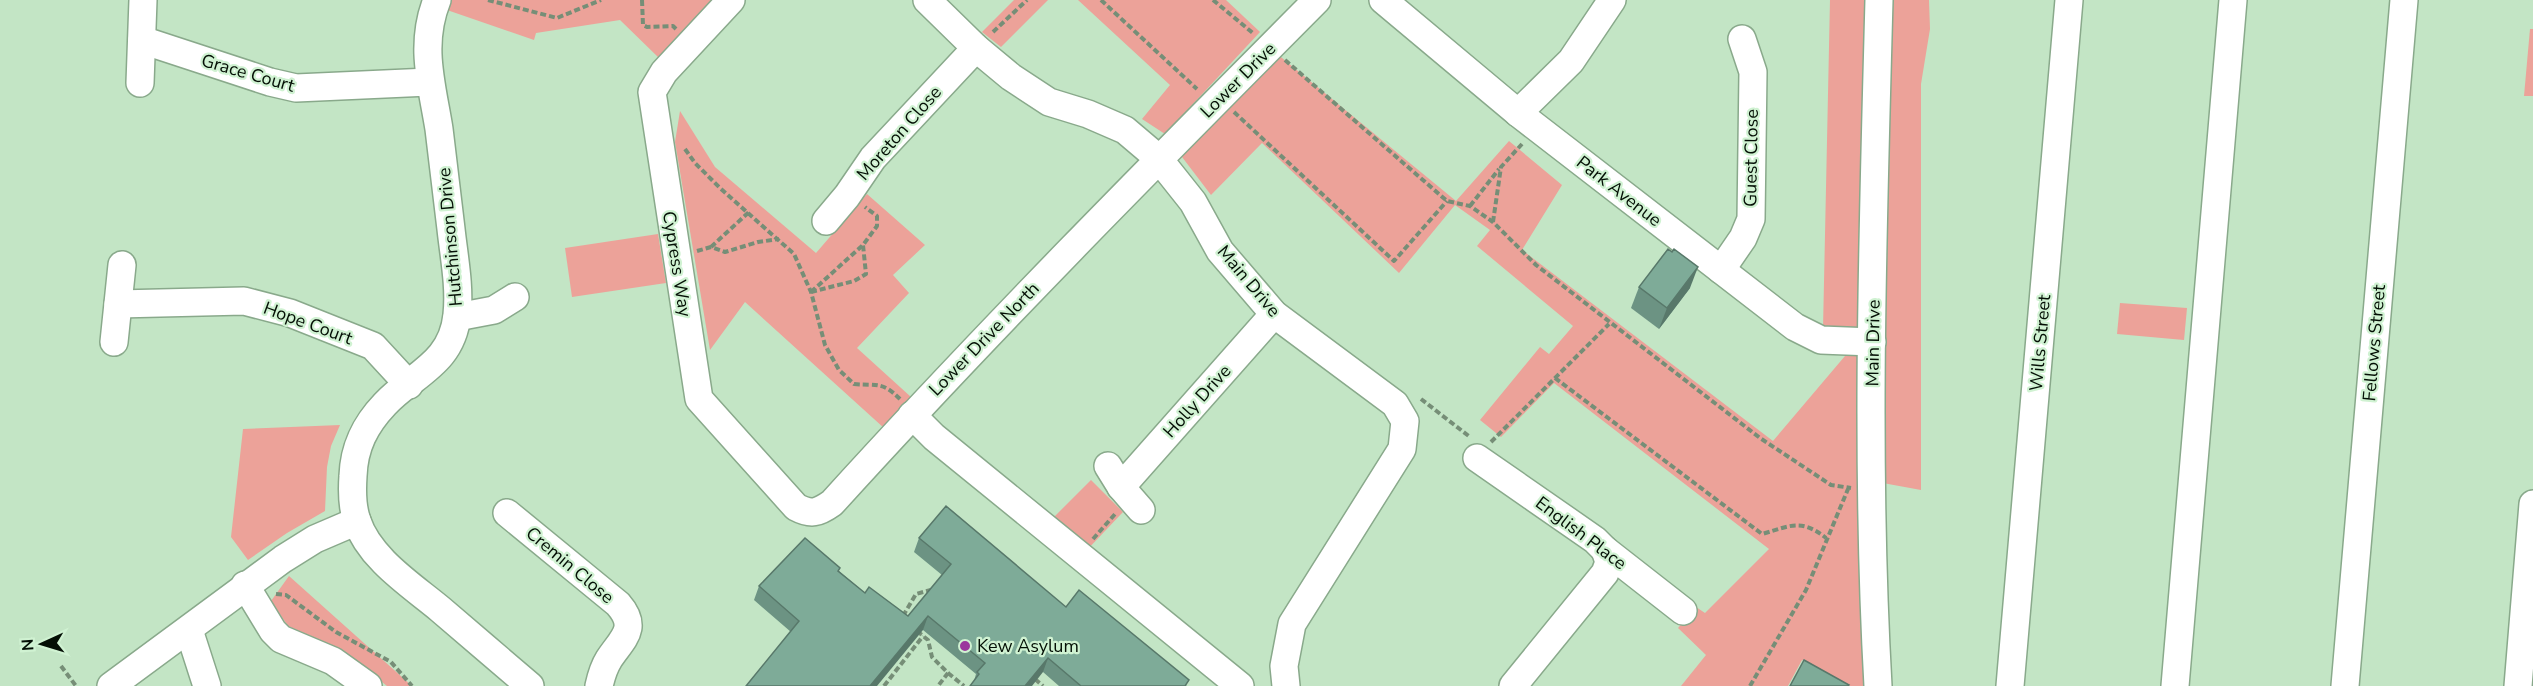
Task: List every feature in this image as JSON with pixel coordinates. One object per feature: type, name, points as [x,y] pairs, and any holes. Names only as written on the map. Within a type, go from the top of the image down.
[{"type":"street","points":[[140,83],[143,0]]},
{"type":"street","name":"Hutchinson Drive","points":[[437,0],[430,16],[429,82],[438,127],[458,284],[457,317],[449,341],[434,366],[386,402],[366,427],[354,454],[352,491],[357,521],[369,545],[391,568],[530,686]]},
{"type":"street","name":"Cypress Way","points":[[731,0],[664,72],[652,92],[675,256],[699,399],[796,507],[808,513]]},
{"type":"street","name":"Main Drive","points":[[927,0],[984,40],[1011,76],[1049,102],[1088,114],[1125,130],[1158,158],[1193,202],[1220,251],[1274,314],[1395,404],[1405,421],[1402,449],[1292,624],[1284,666],[1286,686]]},
{"type":"street","name":"Lower Drive","points":[[1158,158],[1215,104],[1317,0]]},
{"type":"street","name":"Park Avenue","points":[[1383,0],[1523,125],[1795,327],[1814,338],[1872,342]]},
{"type":"street","points":[[1523,125],[1571,61],[1612,0]]},
{"type":"street","name":"Main Drive","points":[[1878,686],[1873,589],[1872,342],[1879,0]]},
{"type":"street","name":"Wills Street","points":[[2010,686],[2069,0]]},
{"type":"street","points":[[2175,686],[2233,0]]},
{"type":"street","name":"Fellows Street","points":[[2345,686],[2404,0]]},
{"type":"street","name":"Guest Close","points":[[1721,270],[1743,238],[1751,219],[1753,72],[1742,39]]},
{"type":"street","name":"Grace Court","points":[[142,40],[270,82],[296,88],[429,82]]},
{"type":"street","name":"Moreton Close","points":[[826,221],[847,196],[873,158],[984,40]]},
{"type":"street","name":"Lower Drive North","points":[[808,513],[820,511],[832,503],[912,415],[1158,158]]},
{"type":"street","points":[[114,342],[122,265]]},
{"type":"street","points":[[457,317],[494,310],[515,297]]},
{"type":"street","name":"Hope Court","points":[[118,304],[244,301],[290,313],[373,346],[409,385]]},
{"type":"street","name":"Holly Drive","points":[[1125,490],[1274,314]]},
{"type":"street","points":[[912,415],[934,437],[1240,686]]},
{"type":"street","name":"English Place","points":[[1481,453],[1683,611]]},
{"type":"street","points":[[2518,686],[2533,504]]},
{"type":"street","name":"Cremin Close","points":[[507,512],[618,604],[627,617],[626,637],[609,659],[599,686]]},
{"type":"street","points":[[111,686],[189,630],[245,585],[315,539],[357,521]]},
{"type":"street","points":[[1513,686],[1605,573],[1609,562],[1605,550]]},
{"type":"street","points":[[245,585],[273,631],[281,639],[333,661],[368,686]]},
{"type":"street","points":[[189,630],[207,686]]},
{"type":"path","points":[[488,0],[557,18],[602,0]]},
{"type":"path","points":[[642,0],[643,25],[647,27],[673,26],[691,42]]},
{"type":"path","points":[[984,40],[1027,0]]},
{"type":"path","points":[[1101,0],[1152,49],[1215,104],[1229,108],[1394,261],[1447,201]]},
{"type":"path","points":[[1213,0],[1447,201],[1470,206],[1493,222],[1536,265],[1760,438],[1831,485],[1848,488],[1806,590],[1750,686]]},
{"type":"path","points":[[1470,206],[1501,167],[1523,125]]},
{"type":"path","points":[[681,140],[694,163],[794,254],[811,292],[825,345],[839,370],[854,384],[878,383],[891,389],[908,406],[912,415]]},
{"type":"path","points":[[1493,222],[1501,167]]},
{"type":"path","points":[[811,292],[863,245],[878,226],[877,216],[847,196]]},
{"type":"path","points":[[675,256],[711,247],[749,212]]},
{"type":"path","points":[[711,247],[725,252],[779,239]]},
{"type":"path","points":[[811,292],[854,281],[866,274],[867,263],[863,245]]},
{"type":"path","points":[[1421,399],[1481,453],[1610,324]]},
{"type":"path","points":[[1555,378],[1762,534],[1799,524],[1813,527],[1826,538]]},
{"type":"path","points":[[1079,554],[1125,490]]},
{"type":"path","points":[[245,585],[268,595],[286,596],[336,632],[391,662],[412,686]]},
{"type":"path","points":[[942,587],[916,594],[901,617],[928,640],[932,657],[948,674],[964,686]]},
{"type":"path","points":[[884,686],[923,636]]},
{"type":"path","points":[[61,666],[76,686]]},
{"type":"path","points":[[938,686],[948,674]]},
{"type":"path","points":[[1031,675],[1043,686]]},
{"type":"shaded area","points":[[450,0],[714,0],[659,58],[620,20],[536,33],[534,40],[447,10]]},
{"type":"shaded area","points":[[1014,0],[1048,0],[1001,47],[982,32]]},
{"type":"shaded area","points":[[1078,0],[1226,0],[1260,32],[1165,134],[1142,119],[1170,85]]},
{"type":"shaded area","points":[[1830,0],[1929,0],[1930,29],[1921,84],[1921,490],[1861,479],[1867,686],[1850,686],[1802,660],[1788,686],[1681,686],[1706,655],[1678,628],[1696,607],[1705,613],[1769,549],[1554,383],[1501,437],[1480,420],[1540,347],[1549,354],[1573,326],[1477,246],[1490,230],[1455,205],[1399,273],[1262,143],[1211,195],[1179,153],[1276,53],[1456,201],[1509,141],[1562,185],[1522,250],[1773,441],[1845,356],[1859,355],[1823,329]]},
{"type":"shaded area","points":[[2530,29],[2533,29],[2533,96],[2524,96]]},
{"type":"shaded area","points":[[680,111],[715,167],[816,253],[867,194],[925,245],[893,275],[909,293],[857,348],[922,407],[895,438],[745,302],[710,350],[675,142]]},
{"type":"shaded area","points":[[658,234],[666,283],[572,297],[565,248]]},
{"type":"shaded area","points":[[2120,303],[2187,308],[2184,340],[2117,334]]},
{"type":"shaded area","points":[[340,425],[331,446],[327,467],[325,511],[287,533],[248,560],[231,537],[243,429]]},
{"type":"shaded area","points":[[1091,480],[1123,512],[1086,551],[1050,521]]},
{"type":"shaded area","points":[[289,576],[412,686],[387,686],[343,650],[288,626],[271,601]]},
{"type":"building","points":[[1668,249],[1672,252],[1674,249],[1698,267],[1667,308],[1639,287]]},
{"type":"building","points":[[946,506],[1066,607],[1079,590],[1189,680],[1185,686],[1081,686],[1048,658],[1025,686],[970,686],[985,663],[928,616],[870,686],[746,686],[799,621],[759,586],[805,538],[840,568],[838,571],[865,593],[869,587],[908,616],[951,564],[919,538]]},
{"type":"building","points":[[1804,660],[1849,685],[1790,686]]},
{"type":"place","name":"Kew Asylum","points":[[965,646]]}]
